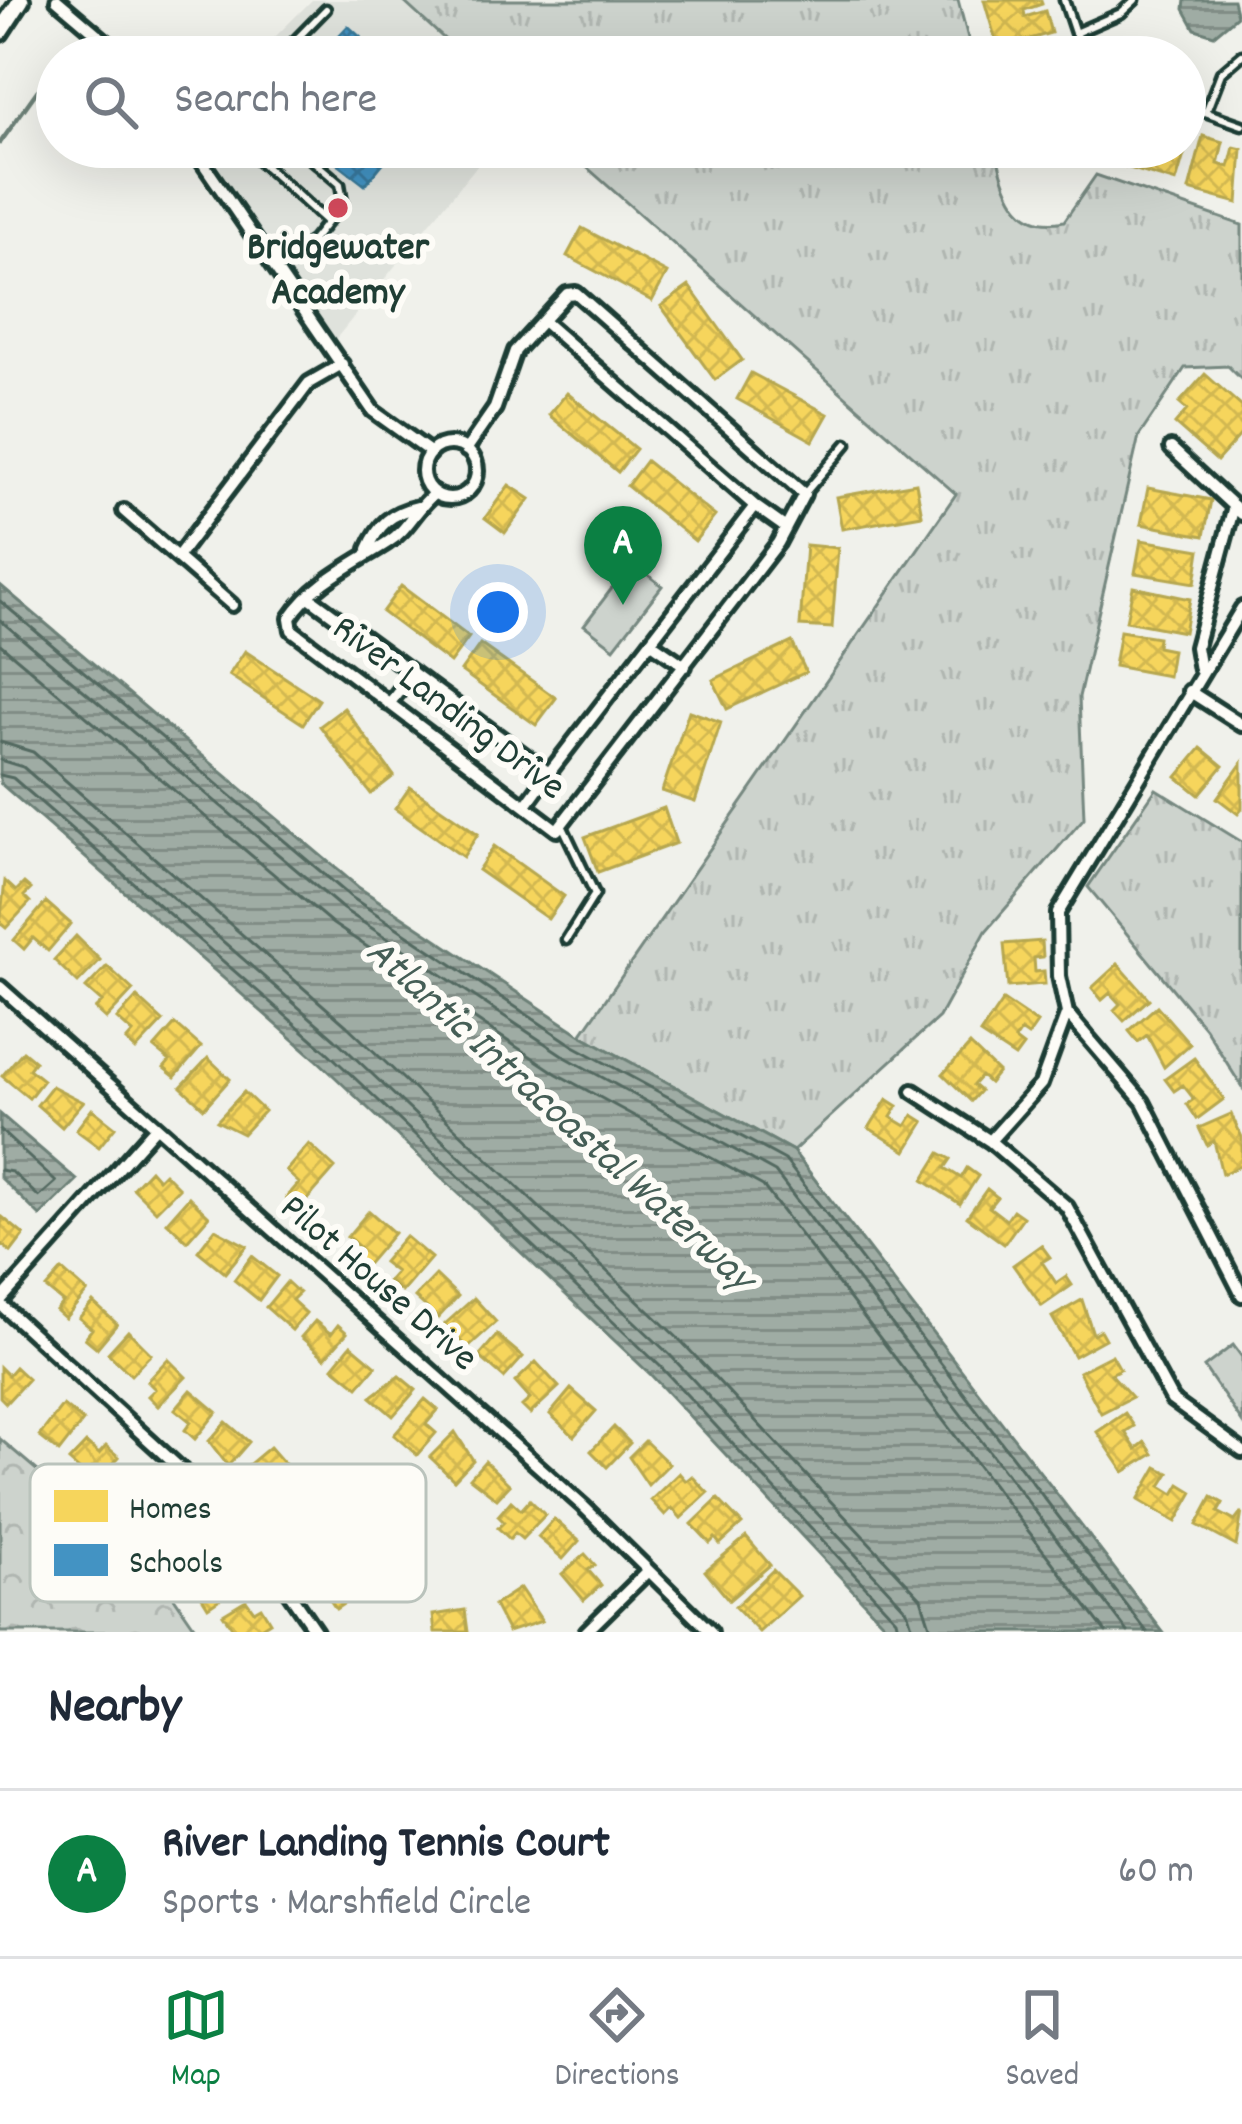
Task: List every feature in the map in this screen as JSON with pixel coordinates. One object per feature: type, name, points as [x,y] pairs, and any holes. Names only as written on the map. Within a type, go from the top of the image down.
[{"type":"street","points":[[0,32],[21,0]]},
{"type":"street","points":[[57,0],[99,36]]},
{"type":"street","points":[[207,168],[374,411],[430,452]]},
{"type":"street","points":[[786,528],[543,321],[568,294],[576,293],[804,494]]},
{"type":"street","name":"River Landing Drive","points":[[543,321],[514,351],[495,408],[466,450],[476,469],[469,490],[449,498],[434,493],[387,543],[368,549],[290,618],[292,630],[557,830],[685,666],[786,528],[804,494]]},
{"type":"street","points":[[178,556],[309,383],[342,364]]},
{"type":"street","points":[[430,452],[452,444],[466,450]]},
{"type":"street","points":[[1171,448],[1238,510],[1196,647],[1200,670]]},
{"type":"street","points":[[430,452],[423,474],[434,493]]},
{"type":"street","points":[[525,806],[755,506]]},
{"type":"street","points":[[124,511],[232,605]]},
{"type":"street","points":[[309,597],[549,773]]},
{"type":"street","points":[[1242,608],[1085,860],[1058,913],[1059,976],[1067,1013],[1142,1102],[1242,1295]]},
{"type":"street","points":[[650,642],[685,666]]},
{"type":"street","points":[[388,704],[412,673]]},
{"type":"street","points":[[1189,691],[1242,724]]},
{"type":"street","name":"Pilot House Drive","points":[[0,987],[154,1129],[583,1506],[710,1632]]},
{"type":"street","points":[[990,1142],[1041,1084],[1067,1013]]},
{"type":"street","points":[[913,1091],[990,1142],[1066,1208],[1172,1400],[1242,1451]]},
{"type":"street","points":[[154,1129],[0,1303],[176,1464]]},
{"type":"street","points":[[586,1632],[647,1572]]},
{"type":"street","points":[[294,1602],[316,1632]]},
{"type":"lane","points":[[1064,0],[1076,36]]},
{"type":"lane","points":[[1075,33],[1121,13],[1135,0]]},
{"type":"lane","points":[[300,36],[326,9]]},
{"type":"lane","points":[[1241,56],[1221,73],[1206,112],[1242,124]]},
{"type":"lane","points":[[267,168],[327,223]]},
{"type":"lane","points":[[275,267],[327,223],[343,202],[340,184],[321,168]]},
{"type":"lane","points":[[804,494],[847,443]]},
{"type":"lane","points":[[563,827],[595,894],[566,940]]},
{"type":"shaded area","points":[[312,0],[402,0],[441,36],[276,36]]},
{"type":"shaded area","name":"Bridgewater Academy","points":[[207,168],[475,168],[330,346]]},
{"type":"green space","points":[[402,0],[958,0],[967,36],[441,36]]},
{"type":"green space","points":[[588,168],[1001,168],[1014,202],[1033,219],[1047,222],[1064,221],[1096,175],[1242,225],[1242,380],[1228,366],[1185,368],[1139,436],[1079,697],[1084,818],[986,931],[939,1017],[793,1151],[581,1035],[956,494]]},
{"type":"green space","points":[[632,562],[662,586],[614,648],[584,625]]},
{"type":"green space","points":[[1156,789],[1242,842],[1242,1087],[1205,1028],[1088,887]]},
{"type":"green space","points":[[1233,1345],[1242,1357],[1242,1422],[1204,1367]]},
{"type":"green space","points":[[0,1439],[30,1464],[30,1602],[177,1602],[198,1632],[0,1632]]},
{"type":"water","points":[[1185,0],[1233,0],[1237,16],[1214,35],[1195,29],[1184,9]]},
{"type":"water","name":"Atlantic Intracoastal Waterway","points":[[0,585],[358,887],[581,1035],[793,1151],[1163,1632],[892,1632],[651,1375],[316,1059],[0,783]]},
{"type":"water","points":[[0,1114],[77,1180],[40,1216],[0,1177]]},
{"type":"building: Homes","points":[[984,0],[1041,0],[1042,4],[1024,10],[1025,17],[1045,11],[1051,33],[994,36]]},
{"type":"building: Homes","points":[[1206,137],[1223,142],[1218,164],[1229,167],[1234,147],[1242,149],[1238,203],[1189,190],[1195,168],[1206,168]]},
{"type":"building: Homes","points":[[1129,168],[1180,168],[1176,182]]},
{"type":"building: Homes","points":[[582,228],[667,273],[652,301],[567,256]]},
{"type":"building: Homes","points":[[689,286],[742,360],[715,380],[661,306]]},
{"type":"building: Homes","points":[[751,373],[828,414],[813,441],[737,399]]},
{"type":"building: Homes","points":[[1205,374],[1242,407],[1242,433],[1217,461],[1175,424],[1187,410],[1179,403]]},
{"type":"building: Homes","points":[[567,393],[636,449],[618,472],[549,415]]},
{"type":"building: Homes","points":[[646,461],[715,516],[695,541],[627,486]]},
{"type":"building: Homes","points":[[916,483],[922,515],[842,529],[836,497]]},
{"type":"building: Homes","points":[[509,485],[530,499],[505,533],[485,518]]},
{"type":"building: Homes","points":[[1148,488],[1211,500],[1204,536],[1141,524]]},
{"type":"building: Homes","points":[[1141,540],[1200,550],[1195,583],[1135,573]]},
{"type":"building: Homes","points":[[806,545],[838,548],[832,628],[800,626]]},
{"type":"building: Homes","points":[[401,586],[469,637],[450,663],[382,612]]},
{"type":"building: Homes","points":[[1133,587],[1190,599],[1184,632],[1126,621]]},
{"type":"building: Homes","points":[[1120,631],[1158,637],[1157,647],[1172,650],[1168,676],[1114,666]]},
{"type":"building: Homes","points":[[792,642],[806,672],[727,709],[713,680]]},
{"type":"building: Homes","points":[[480,644],[556,698],[536,725],[461,671]]},
{"type":"building: Homes","points":[[245,651],[319,700],[303,724],[229,675]]},
{"type":"building: Homes","points":[[344,708],[394,776],[371,794],[320,726]]},
{"type":"building: Homes","points":[[689,711],[721,722],[695,802],[662,791]]},
{"type":"building: Homes","points":[[1201,748],[1223,766],[1199,795],[1177,777]]},
{"type":"building: Homes","points":[[1242,763],[1242,809],[1238,814],[1217,798]]},
{"type":"building: Homes","points":[[410,787],[478,834],[463,857],[395,809]]},
{"type":"building: Homes","points":[[664,808],[676,843],[598,872],[585,837]]},
{"type":"building: Homes","points":[[494,846],[564,896],[548,919],[478,870]]},
{"type":"building: Homes","points":[[5,881],[16,891],[24,883],[31,889],[24,896],[30,902],[6,928],[0,923]]},
{"type":"building: Homes","points":[[46,902],[71,924],[48,951],[33,938],[24,949],[14,940]]},
{"type":"building: Homes","points":[[76,936],[100,960],[78,983],[54,960]]},
{"type":"building: Homes","points":[[1042,941],[1043,957],[1034,958],[1035,972],[1044,971],[1045,984],[1008,987],[1004,944]]},
{"type":"building: Homes","points":[[1118,964],[1149,999],[1124,1021],[1114,1010],[1120,1004],[1110,993],[1102,1000],[1092,988]]},
{"type":"building: Homes","points":[[107,966],[133,990],[106,1019],[95,1009],[102,1002],[86,988]]},
{"type":"building: Homes","points":[[137,997],[163,1021],[136,1050],[126,1041],[133,1033],[117,1019]]},
{"type":"building: Homes","points":[[1003,1000],[1037,1023],[1028,1036],[1021,1031],[1015,1040],[1023,1046],[1015,1057],[980,1034]]},
{"type":"building: Homes","points":[[1157,1006],[1190,1044],[1164,1067],[1147,1035],[1138,1042],[1129,1031]]},
{"type":"building: Homes","points":[[175,1024],[201,1047],[175,1077],[164,1068],[170,1061],[154,1048]]},
{"type":"building: Homes","points":[[970,1045],[998,1072],[989,1083],[981,1076],[973,1085],[980,1091],[971,1101],[943,1074]]},
{"type":"building: Homes","points":[[23,1051],[35,1061],[29,1069],[43,1080],[29,1098],[2,1076]]},
{"type":"building: Homes","points":[[208,1058],[230,1079],[204,1108],[181,1087]]},
{"type":"building: Homes","points":[[1194,1058],[1224,1099],[1197,1119],[1187,1104],[1194,1099],[1183,1085],[1174,1091],[1165,1079]]},
{"type":"building: Homes","points":[[52,1086],[83,1102],[62,1127],[37,1105]]},
{"type":"building: Homes","points":[[244,1092],[264,1111],[243,1134],[217,1121]]},
{"type":"building: Homes","points":[[887,1099],[898,1106],[891,1117],[906,1126],[913,1115],[924,1122],[906,1151],[869,1128]]},
{"type":"building: Homes","points":[[92,1109],[115,1127],[99,1147],[76,1130]]},
{"type":"building: Homes","points":[[1231,1114],[1242,1137],[1242,1165],[1222,1174],[1214,1141],[1207,1145],[1199,1128]]},
{"type":"building: Homes","points":[[309,1144],[335,1168],[299,1209],[286,1198],[299,1183],[286,1171]]},
{"type":"building: Homes","points":[[940,1153],[951,1159],[945,1168],[961,1178],[967,1168],[978,1176],[960,1204],[923,1180]]},
{"type":"building: Homes","points":[[150,1170],[158,1179],[164,1173],[179,1188],[156,1211],[133,1188]]},
{"type":"building: Homes","points":[[987,1189],[997,1197],[989,1207],[1006,1220],[1013,1210],[1023,1217],[1004,1244],[967,1217]]},
{"type":"building: Homes","points":[[189,1197],[209,1216],[187,1241],[167,1222]]},
{"type":"building: Homes","points":[[369,1211],[394,1233],[365,1267],[352,1256],[359,1247],[347,1237]]},
{"type":"building: Homes","points":[[1,1216],[24,1235],[11,1252],[0,1243]]},
{"type":"building: Homes","points":[[215,1229],[247,1246],[225,1273],[198,1251]]},
{"type":"building: Homes","points":[[405,1236],[431,1258],[402,1292],[388,1281],[396,1272],[383,1262]]},
{"type":"building: Homes","points":[[1041,1245],[1050,1257],[1042,1262],[1056,1283],[1066,1276],[1072,1285],[1042,1306],[1013,1265]]},
{"type":"building: Homes","points":[[252,1256],[277,1276],[259,1300],[234,1280]]},
{"type":"building: Homes","points":[[62,1270],[87,1292],[65,1318],[56,1310],[63,1302],[46,1288]]},
{"type":"building: Homes","points":[[436,1275],[458,1296],[438,1318],[415,1297]]},
{"type":"building: Homes","points":[[287,1282],[299,1293],[292,1300],[306,1313],[292,1330],[266,1307]]},
{"type":"building: Homes","points":[[474,1298],[496,1322],[467,1348],[445,1324]]},
{"type":"building: Homes","points":[[1082,1300],[1093,1334],[1100,1330],[1105,1339],[1074,1356],[1052,1317]]},
{"type":"building: Homes","points":[[93,1302],[117,1324],[97,1348],[85,1338],[92,1329],[79,1318]]},
{"type":"building: Homes","points":[[315,1321],[331,1334],[338,1325],[347,1333],[325,1358],[301,1337]]},
{"type":"building: Homes","points":[[128,1331],[151,1354],[131,1375],[108,1353]]},
{"type":"building: Homes","points":[[497,1335],[523,1357],[504,1378],[479,1356]]},
{"type":"building: Homes","points":[[351,1345],[376,1366],[358,1387],[333,1367]]},
{"type":"building: Homes","points":[[1112,1355],[1120,1369],[1111,1374],[1132,1397],[1101,1413],[1079,1372]]},
{"type":"building: Homes","points":[[168,1359],[186,1377],[158,1406],[148,1396],[155,1389],[147,1381]]},
{"type":"building: Homes","points":[[536,1362],[559,1387],[530,1414],[522,1406],[530,1399],[515,1382]]},
{"type":"building: Homes","points":[[0,1367],[8,1375],[15,1367],[28,1379],[6,1403],[0,1397]]},
{"type":"building: Homes","points":[[399,1376],[416,1390],[393,1416],[371,1397]]},
{"type":"building: Homes","points":[[571,1389],[596,1411],[574,1436],[550,1414]]},
{"type":"building: Homes","points":[[191,1390],[217,1412],[195,1439],[185,1430],[191,1422],[175,1409]]},
{"type":"building: Homes","points":[[425,1399],[438,1410],[426,1424],[436,1433],[417,1455],[394,1435]]},
{"type":"building: Homes","points":[[63,1405],[83,1421],[59,1452],[39,1436]]},
{"type":"building: Homes","points":[[1125,1413],[1134,1426],[1125,1432],[1136,1449],[1145,1442],[1153,1454],[1124,1472],[1097,1432]]},
{"type":"building: Homes","points":[[226,1422],[249,1442],[226,1464],[209,1441]]},
{"type":"building: Homes","points":[[614,1427],[630,1443],[607,1467],[591,1451]]},
{"type":"building: Homes","points":[[455,1432],[473,1460],[454,1480],[430,1457]]},
{"type":"building: Homes","points":[[645,1441],[669,1464],[648,1485],[629,1457]]},
{"type":"building: Homes","points":[[86,1443],[99,1454],[106,1446],[119,1457],[113,1464],[69,1461]]},
{"type":"building: Homes","points":[[270,1447],[285,1464],[250,1464]]},
{"type":"building: Homes","points":[[485,1461],[510,1485],[497,1499],[470,1478]]},
{"type":"building: Homes","points":[[1157,1467],[1169,1473],[1161,1486],[1174,1494],[1180,1484],[1193,1492],[1176,1522],[1138,1500]]},
{"type":"building: Homes","points":[[679,1473],[686,1481],[692,1476],[708,1493],[681,1518],[672,1508],[665,1515],[651,1500]]},
{"type":"building: Homes","points":[[1212,1497],[1223,1503],[1218,1512],[1235,1521],[1242,1512],[1236,1546],[1197,1525]]},
{"type":"building: Homes","points":[[718,1499],[742,1524],[720,1544],[715,1538],[710,1543],[692,1524]]},
{"type":"building: Homes","points":[[530,1500],[545,1515],[522,1539],[515,1533],[510,1539],[498,1528],[504,1522],[498,1516],[511,1501],[521,1510]]},
{"type":"building: Homes","points":[[554,1519],[579,1541],[563,1559],[538,1537]]},
{"type":"building: Homes","points":[[746,1537],[770,1565],[729,1600],[705,1571]]},
{"type":"building: Homes","points":[[585,1554],[595,1565],[588,1570],[601,1585],[584,1600],[562,1574]]},
{"type":"building: Homes","points":[[773,1570],[799,1596],[759,1632],[735,1607]]},
{"type":"building: Homes","points":[[520,1588],[542,1621],[508,1632],[494,1605]]},
{"type":"building: Homes","points":[[247,1602],[254,1611],[261,1607],[270,1622],[254,1632],[235,1632],[223,1614]]},
{"type":"building: Homes","points":[[465,1610],[468,1632],[435,1632],[433,1615]]},
{"type":"building: Schools","points":[[348,26],[359,36],[339,36]]},
{"type":"building: Schools","points":[[343,168],[379,168],[365,185]]},
{"type":"waterway","points":[[0,143],[36,92]]},
{"type":"place","name":"Bridgewater Academy","points":[[338,208]]},
{"type":"place","name":"River Landing Tennis Court","points":[[623,605]]}]
